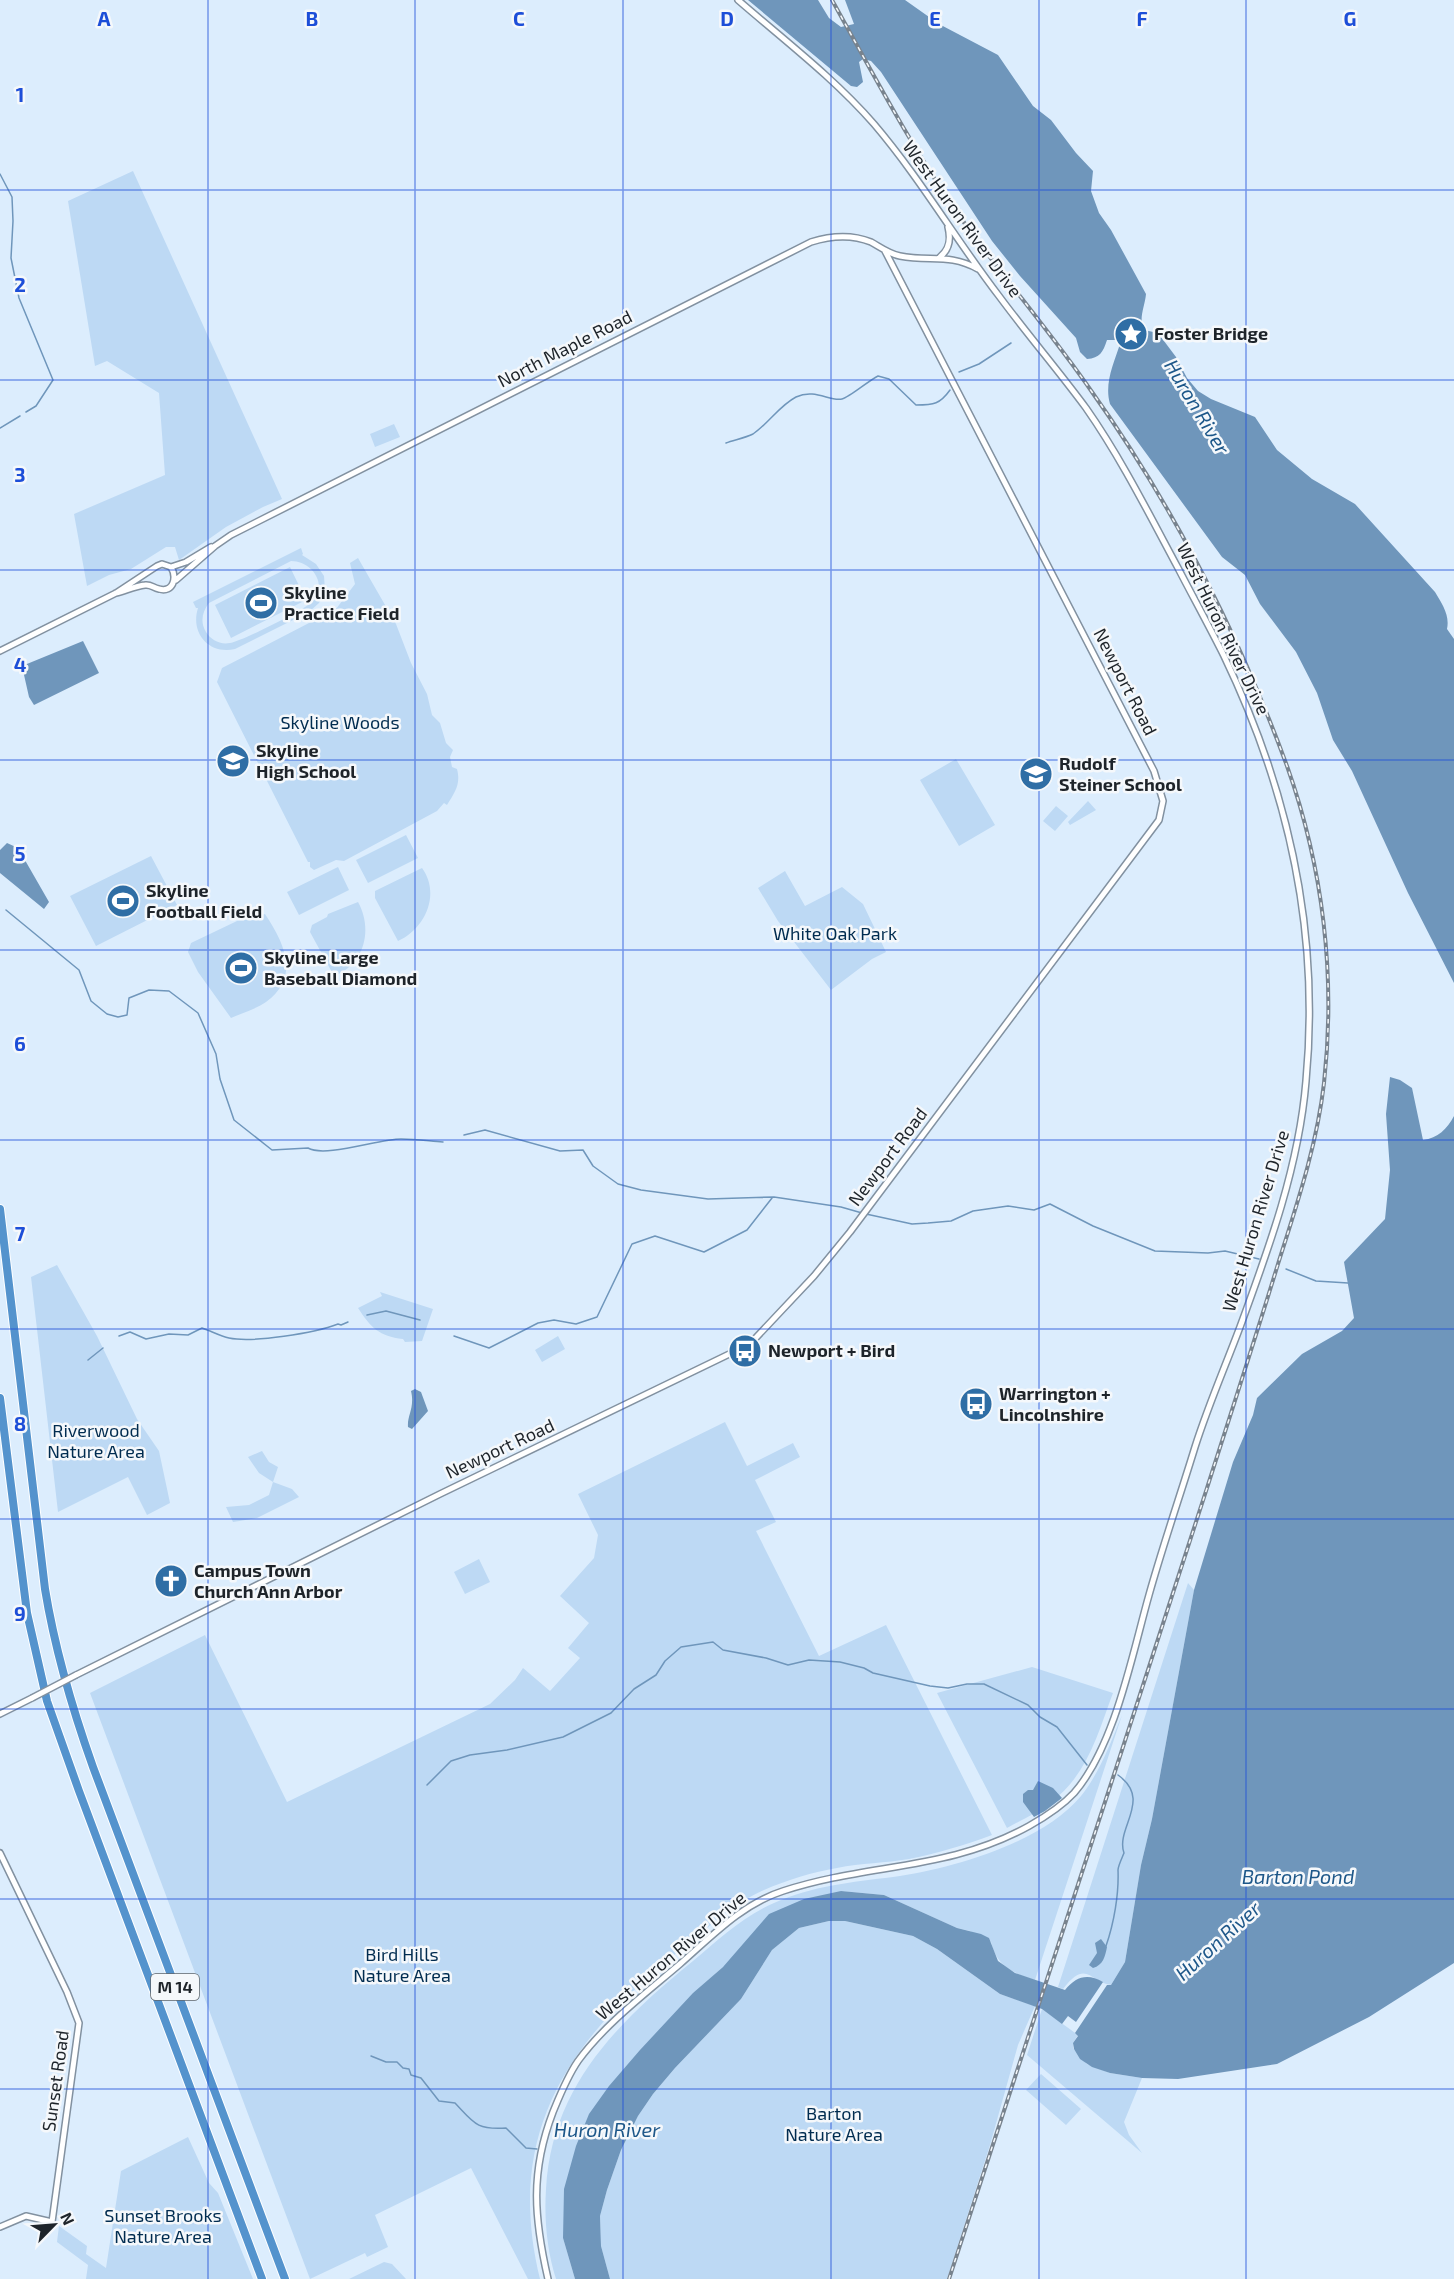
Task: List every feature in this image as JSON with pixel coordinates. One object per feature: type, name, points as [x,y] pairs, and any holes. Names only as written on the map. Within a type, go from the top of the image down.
[{"type":"highway","name":"M 14","points":[[0,1209],[45,1589],[66,1683],[93,1767],[285,2279]]},
{"type":"highway","name":"M 14","points":[[0,1398],[27,1613],[47,1701],[262,2279]]},
{"type":"street","name":"West Huron River Drive","points":[[548,2279],[537,2227],[536,2196],[543,2138],[562,2089],[577,2062],[610,2026],[731,1920],[761,1899],[827,1878],[902,1867],[958,1855],[1005,1839],[1056,1810],[1077,1790],[1090,1772],[1114,1715],[1149,1592],[1198,1436],[1242,1323],[1273,1231],[1301,1126],[1307,1080],[1310,1006],[1307,938],[1296,868],[1278,797],[1260,743],[1221,651],[1167,547],[1089,412],[979,270],[948,223],[873,123],[848,96],[738,0]]},
{"type":"street","points":[[940,257],[949,247],[948,223]]},
{"type":"street","name":"North Maple Road","points":[[171,567],[186,562],[231,535],[811,242],[824,238],[848,237],[863,240],[898,256],[940,257],[965,262],[979,270]]},
{"type":"street","name":"Newport Road","points":[[0,1714],[440,1494],[750,1344],[814,1276],[864,1213],[1051,961],[1152,830],[1162,812],[1163,801],[1154,771],[885,251]]},
{"type":"street","name":"North Maple Road","points":[[176,580],[215,546]]},
{"type":"street","points":[[0,651],[116,593],[162,564],[171,567],[176,580],[172,586],[165,589],[160,590],[145,585],[116,593]]},
{"type":"street","points":[[150,571],[152,586]]},
{"type":"street","name":"Sunset Road","points":[[0,1853],[78,2017],[77,2046],[52,2222],[26,2216],[0,2228]]},
{"type":"green space","points":[[133,171],[282,499],[226,527],[179,560],[175,547],[166,547],[131,569],[109,575],[87,586],[74,514],[165,475],[159,393],[107,361],[95,366],[68,201]]},
{"type":"green space","points":[[394,424],[400,437],[375,447],[370,434]]},
{"type":"green space","points":[[301,548],[302,555],[316,564],[324,576],[325,590],[319,603],[309,612],[235,649],[217,649],[204,640],[197,626],[198,608],[193,602]],"holes":[[[291,561],[306,565],[316,575],[319,588],[312,602],[258,632],[236,641],[219,643],[208,635],[202,621],[203,613],[209,603]]]},
{"type":"green space","name":"Skyline Woods","points":[[358,558],[396,624],[411,663],[427,694],[432,715],[440,723],[446,743],[453,750],[450,757],[452,767],[457,769],[458,784],[447,805],[444,803],[437,811],[344,861],[336,860],[314,870],[310,867],[310,862],[217,682],[222,668],[336,609],[355,584],[350,563]]},
{"type":"green space","name":"Skyline Practice Field","points":[[290,567],[306,600],[231,638],[215,605]]},
{"type":"green space","points":[[956,759],[995,825],[959,846],[920,780]]},
{"type":"green space","points":[[1088,801],[1096,810],[1070,825],[1068,822]]},
{"type":"green space","points":[[1056,806],[1068,816],[1055,831],[1043,821]]},
{"type":"green space","points":[[406,835],[418,858],[368,883],[356,860]]},
{"type":"green space","name":"Skyline Football Field","points":[[151,856],[177,905],[96,946],[70,896]]},
{"type":"green space","points":[[338,867],[349,890],[299,915],[287,892]]},
{"type":"green space","points":[[422,868],[428,878],[430,889],[427,910],[416,928],[398,941],[375,898],[375,891]]},
{"type":"green space","name":"White Oak Park","points":[[785,871],[805,906],[842,887],[863,904],[886,952],[872,959],[831,990],[778,921],[758,888]]},
{"type":"green space","points":[[358,902],[365,923],[363,945],[353,963],[334,976],[310,932],[312,925],[327,917],[328,914]]},
{"type":"green space","name":"Skyline Large Baseball Diamond","points":[[265,914],[278,936],[286,959],[283,981],[277,992],[266,1002],[231,1018],[198,972],[188,952],[191,943],[237,921]]},
{"type":"green space","name":"Riverwood Nature Area","points":[[57,1265],[97,1336],[137,1419],[159,1451],[170,1503],[147,1515],[128,1477],[58,1512],[31,1277]]},
{"type":"green space","points":[[380,1292],[433,1309],[422,1341],[405,1342],[403,1339],[388,1336],[376,1330],[367,1321],[358,1308],[382,1296]]},
{"type":"green space","points":[[558,1336],[565,1349],[542,1362],[535,1350]]},
{"type":"green space","name":"Bird Hills Nature Area","points":[[725,1422],[747,1466],[793,1443],[800,1457],[755,1480],[776,1522],[756,1531],[819,1656],[886,1625],[992,1835],[909,1859],[819,1872],[764,1890],[741,1902],[720,1918],[640,1985],[606,2019],[577,2055],[555,2093],[539,2134],[531,2178],[531,2226],[540,2279],[528,2279],[471,2168],[375,2215],[388,2247],[367,2257],[365,2253],[310,2279],[90,1693],[205,1635],[287,1802],[490,1704],[515,1680],[523,1668],[550,1691],[580,1658],[568,1648],[589,1623],[560,1596],[594,1558],[598,1535],[578,1494]]},
{"type":"green space","points":[[262,1451],[269,1462],[278,1467],[273,1482],[259,1473],[248,1457]]},
{"type":"green space","points":[[273,1482],[292,1489],[299,1497],[257,1518],[233,1522],[226,1507],[249,1505],[269,1495]]},
{"type":"green space","points":[[479,1559],[490,1582],[465,1594],[454,1572]]},
{"type":"green space","points":[[1188,1583],[1194,1590],[1152,1819],[1141,1865],[1125,1962],[1111,1985],[1083,1974],[1071,1980],[1063,1989],[1058,1987]]},
{"type":"green space","points":[[1032,1667],[1113,1693],[1090,1753],[1074,1780],[1046,1806],[1007,1828],[937,1693]]},
{"type":"green space","points":[[1122,1715],[1035,1980],[1007,1968],[997,1958],[991,1942],[970,1931],[957,1928],[884,1895],[841,1891],[723,1967],[693,1994],[563,2238],[575,2279],[556,2279],[548,2246],[545,2200],[551,2152],[561,2119],[575,2088],[593,2060],[639,2008],[731,1929],[774,1903],[803,1892],[942,1868],[995,1851],[1043,1827],[1064,1813],[1088,1787]]},
{"type":"green space","name":"Barton Nature Area","points":[[829,1921],[845,1921],[913,1936],[937,1949],[1000,1994],[1035,2006],[1018,2045],[990,2145],[947,2279],[610,2279],[601,2246],[600,2216],[621,2150],[638,2116],[675,2068],[741,1999],[772,1950],[799,1928]]},
{"type":"green space","points":[[1042,2009],[1078,2035],[1073,2048],[1087,2064],[1110,2073],[1142,2078],[1124,2122],[1129,2135],[1142,2153],[1027,2055]]},
{"type":"green space","points":[[1041,2074],[1081,2109],[1066,2125],[1026,2090]]},
{"type":"green space","name":"Sunset Brooks Nature Area","points":[[188,2137],[209,2183],[218,2193],[253,2279],[86,2279],[88,2265],[57,2242],[59,2226],[87,2246],[86,2254],[106,2268],[121,2171]]},
{"type":"green space","points":[[384,2262],[392,2264],[406,2279],[349,2279]]},
{"type":"water","points":[[748,0],[818,0],[829,18],[841,27],[854,24],[845,0],[905,0],[939,24],[998,55],[1033,106],[1051,120],[1093,171],[1091,191],[1099,213],[1111,230],[1146,294],[1142,317],[1144,330],[1158,333],[1198,391],[1211,399],[1255,417],[1277,450],[1312,479],[1355,504],[1435,592],[1446,614],[1447,629],[1454,639],[1454,983],[1408,893],[1352,771],[1333,740],[1317,693],[1296,652],[1260,604],[1245,575],[1222,557],[1110,404],[1108,388],[1120,344],[1118,340],[1107,340],[1102,351],[1095,357],[1087,359],[1080,352],[1076,338],[992,241],[881,72],[871,61],[863,59],[859,62],[863,82],[857,87],[851,86]]},
{"type":"water","points":[[83,641],[99,673],[34,705],[29,697],[22,666]]},
{"type":"water","points":[[7,843],[18,848],[49,902],[44,909],[0,873],[0,850]]},
{"type":"water","name":"Barton Pond","points":[[1390,1077],[1412,1088],[1423,1140],[1441,1132],[1454,1116],[1454,1963],[1369,2017],[1277,2064],[1178,2079],[1142,2078],[1110,2073],[1092,2067],[1080,2059],[1073,2043],[1078,2036],[1075,2033],[1125,1962],[1141,1865],[1152,1819],[1194,1590],[1233,1462],[1253,1415],[1257,1398],[1302,1354],[1342,1331],[1354,1318],[1344,1262],[1385,1219],[1390,1170],[1386,1114]]},
{"type":"water","points":[[415,1389],[421,1392],[428,1411],[412,1429],[408,1427],[408,1423],[412,1402],[411,1391]]},
{"type":"water","points":[[1038,1781],[1053,1788],[1062,1798],[1034,1817],[1023,1802],[1023,1794],[1028,1790],[1033,1790]]},
{"type":"water","name":"Huron River","points":[[841,1891],[884,1895],[957,1928],[981,1934],[989,1938],[998,1961],[1015,1973],[1065,1990],[1082,1977],[1092,1977],[1103,1982],[1076,2022],[1068,2016],[1062,2024],[1042,2009],[1000,1994],[937,1949],[913,1936],[845,1921],[829,1921],[799,1928],[772,1950],[741,1999],[675,2068],[638,2116],[621,2150],[600,2216],[601,2246],[610,2279],[575,2279],[563,2238],[564,2189],[576,2146],[589,2114],[609,2086],[640,2050],[693,1993],[723,1967],[769,1914],[804,1899]]},
{"type":"water","points":[[1101,1939],[1107,1947],[1101,1963],[1093,1968],[1089,1965],[1097,1953],[1095,1943]]},
{"type":"waterway","points":[[0,174],[12,197],[11,258],[19,298],[53,380],[36,406],[26,412]]},
{"type":"waterway","points":[[959,372],[979,364],[1011,343]]},
{"type":"waterway","points":[[726,443],[753,434],[796,397],[816,394],[832,399],[842,399],[878,376],[889,379],[916,405],[936,403],[950,390]]},
{"type":"waterway","points":[[0,428],[20,416]]},
{"type":"waterway","points":[[6,910],[79,970],[91,1001],[107,1014],[118,1017],[127,1015],[129,998],[149,990],[169,991],[198,1013],[216,1054],[220,1079],[234,1120],[272,1150],[308,1148],[327,1151],[401,1139],[443,1142]]},
{"type":"waterway","points":[[464,1135],[485,1130],[560,1151],[583,1150],[593,1166],[618,1184],[641,1190],[708,1199],[774,1197],[841,1207],[862,1213]]},
{"type":"waterway","points":[[454,1336],[489,1348],[538,1323],[554,1320],[576,1324],[597,1317],[632,1244],[655,1236],[704,1252],[747,1230],[772,1198]]},
{"type":"waterway","points":[[866,1214],[912,1224],[951,1221],[973,1211],[1008,1206],[1034,1210],[1050,1204],[1093,1226],[1155,1251],[1208,1253],[1225,1251],[1259,1259]]},
{"type":"waterway","points":[[1286,1269],[1316,1281],[1348,1283]]},
{"type":"waterway","points":[[367,1315],[386,1311],[420,1320]]},
{"type":"waterway","points":[[119,1336],[130,1332],[146,1339],[169,1334],[188,1335],[202,1328],[229,1338],[253,1339],[300,1334],[348,1322]]},
{"type":"waterway","points":[[88,1360],[103,1348]]},
{"type":"waterway","points":[[427,1785],[451,1761],[470,1755],[507,1750],[563,1737],[611,1713],[634,1689],[656,1675],[665,1661],[681,1647],[713,1642],[723,1650],[766,1658],[788,1665],[809,1660],[840,1662],[864,1668],[873,1673],[930,1686],[948,1688],[967,1684],[984,1684],[1028,1705],[1040,1717],[1057,1727],[1087,1765]]},
{"type":"waterway","points":[[1106,1946],[1118,1889],[1118,1868],[1124,1853],[1124,1834],[1133,1804],[1128,1785],[1118,1775]]},
{"type":"waterway","points":[[371,2056],[386,2062],[397,2062],[403,2068],[409,2069],[411,2075],[421,2078],[439,2101],[455,2103],[476,2124],[488,2128],[506,2128],[526,2148],[537,2149]]},
{"type":"railway","points":[[832,0],[924,162],[974,237],[1076,369],[1122,435],[1177,526],[1202,573],[1248,668],[1287,766],[1310,843],[1318,882],[1327,962],[1328,1003],[1324,1083],[1317,1129],[1299,1197],[1175,1587],[949,2279]]},
{"type":"place","name":"Foster Bridge","points":[[1131,334]]},
{"type":"place","name":"Skyline Practice Field","points":[[261,603]]},
{"type":"place","name":"Skyline High School","points":[[233,761]]},
{"type":"place","name":"Rudolf Steiner School","points":[[1036,774]]},
{"type":"place","name":"Skyline Football Field","points":[[123,901]]},
{"type":"place","name":"Skyline Large Baseball Diamond","points":[[241,968]]},
{"type":"place","name":"Newport + Bird","points":[[745,1351]]},
{"type":"place","name":"Warrington + Lincolnshire","points":[[976,1404]]},
{"type":"place","name":"Campus Town Church Ann Arbor","points":[[171,1581]]}]
